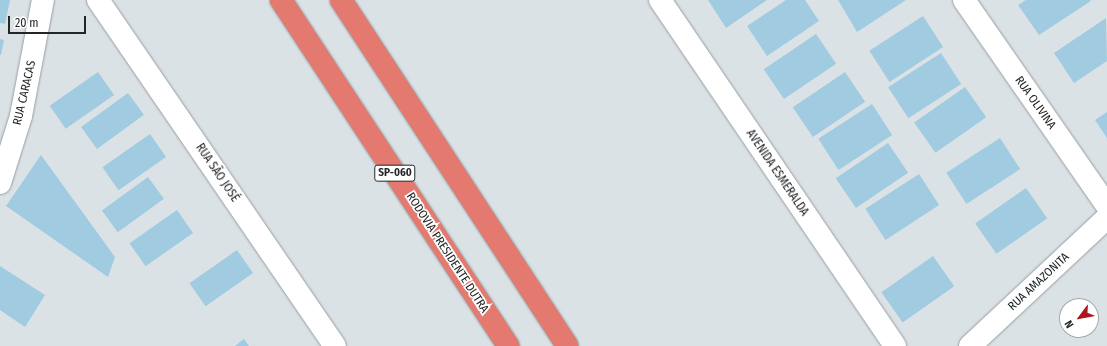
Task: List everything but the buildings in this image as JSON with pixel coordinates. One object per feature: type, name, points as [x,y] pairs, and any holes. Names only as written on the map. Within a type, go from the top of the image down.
[{"type":"highway","name":"RODOVIA PRESIDENTE DUTRA","points":[[281,0],[508,346]]},
{"type":"highway","points":[[341,0],[567,346]]},
{"type":"street","name":"RUA CARACAS","points":[[0,183],[21,116],[43,0]]},
{"type":"street","name":"RUA SÃO JOSÉ","points":[[98,0],[335,346]]},
{"type":"street","name":"AVENIDA ESMERALDA","points":[[660,0],[895,346]]},
{"type":"street","name":"RUA OLIVINA","points":[[964,0],[1107,206]]},
{"type":"street","name":"RUA AMAZONITA","points":[[970,346],[1107,218]]}]
